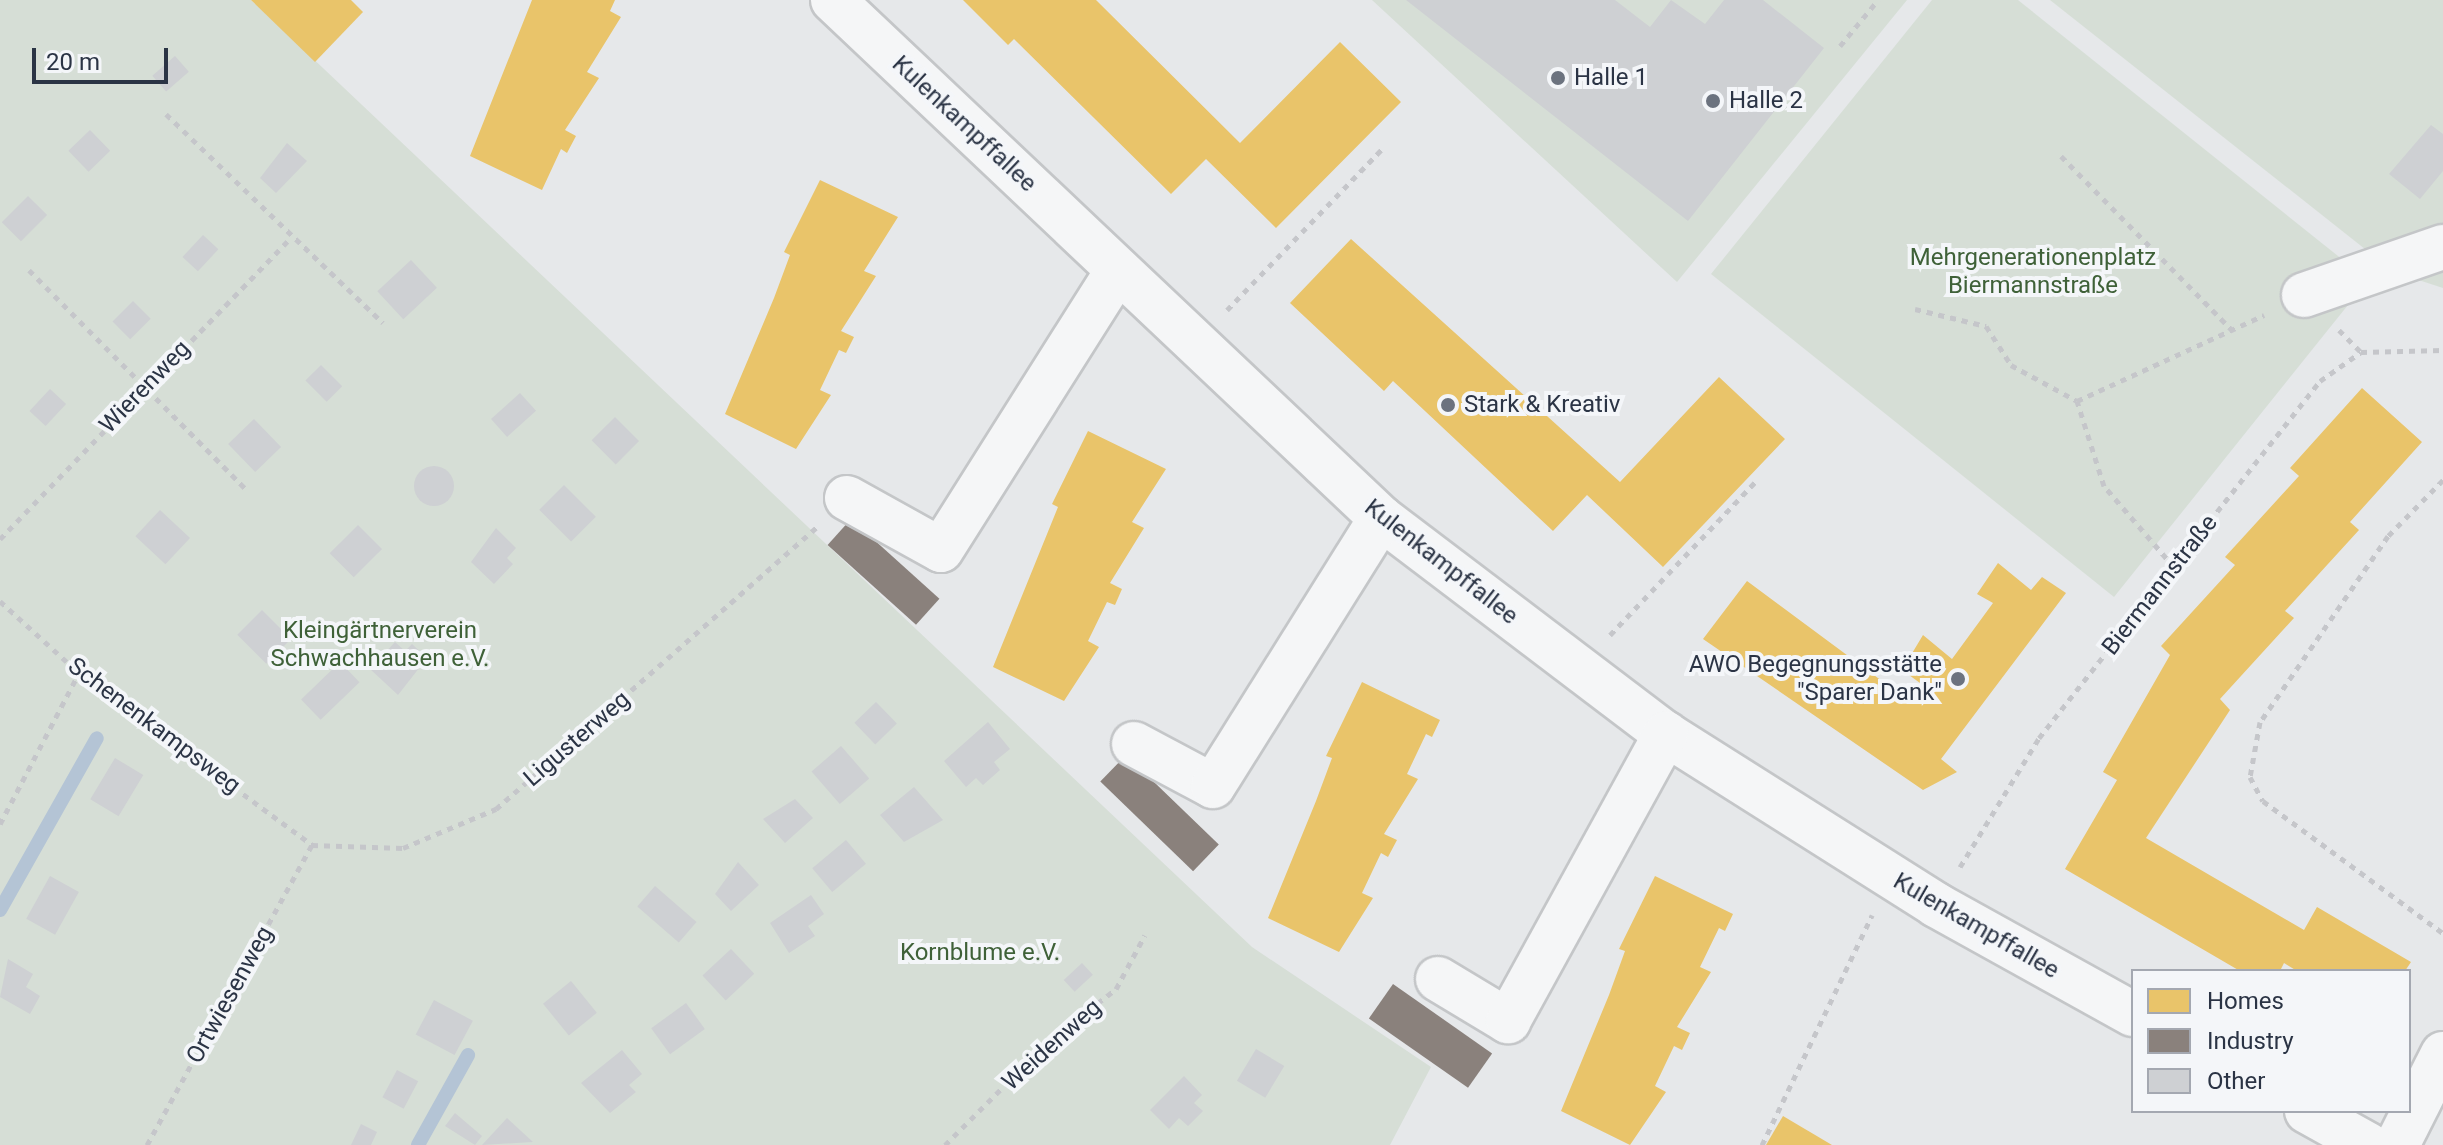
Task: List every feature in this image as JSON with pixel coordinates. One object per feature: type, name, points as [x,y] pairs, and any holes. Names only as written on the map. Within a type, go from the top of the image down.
[{"type":"street","name":"Kulenkampffallee","points":[[833,0],[1381,518],[1666,734],[1936,905],[2131,1013]]},
{"type":"street","points":[[2304,295],[2443,247]]},
{"type":"street","points":[[847,498],[941,550],[1118,270]]},
{"type":"street","points":[[1134,744],[1213,786],[1381,518]]},
{"type":"street","points":[[1438,979],[1508,1021],[1666,734]]},
{"type":"street","points":[[2397,1145],[2443,1054]]},
{"type":"street","points":[[2311,1113],[2368,1145]]},
{"type":"path","points":[[1840,46],[1878,0]]},
{"type":"path","points":[[166,114],[291,238],[383,323]]},
{"type":"path","points":[[1195,343],[1384,147]]},
{"type":"path","points":[[2061,156],[2233,331]]},
{"type":"path","name":"Wierenweg","points":[[0,539],[291,238]]},
{"type":"path","points":[[29,270],[248,491]]},
{"type":"path","points":[[2077,401],[2233,331],[2304,295]]},
{"type":"path","points":[[1915,309],[1986,326],[2011,365],[2077,401],[2104,486],[2174,567]]},
{"type":"path","name":"Biermannstraße","points":[[1936,905],[2039,738],[2320,381],[2361,352],[2443,350]]},
{"type":"path","points":[[1578,667],[1758,479]]},
{"type":"path","points":[[2443,480],[2388,536],[2260,722],[2250,777],[2263,801],[2443,933]]},
{"type":"path","name":"Ligusterweg","points":[[312,845],[403,848],[496,809],[801,541]]},
{"type":"path","name":"Schenenkampsweg","points":[[0,601],[79,673],[312,845]]},
{"type":"path","points":[[0,824],[79,673]]},
{"type":"path","name":"Ortwiesenweg","points":[[147,1145],[312,845]]},
{"type":"path","points":[[1762,1145],[1891,876]]},
{"type":"path","name":"Weidenweg","points":[[945,1145],[1050,1040],[1116,989],[1145,935]]},
{"type":"green space","name":"Kleingärtnerverein Schwachhausen e.V.","points":[[0,0],[251,0],[1252,947],[1431,1067],[1390,1145],[0,1145]]},
{"type":"green space","points":[[1372,0],[1907,0],[1677,282]]},
{"type":"green space","name":"Mehrgenerationenplatz Biermannstraße","points":[[1932,0],[2018,0],[2368,280],[2114,597],[1711,274]]},
{"type":"green space","points":[[2050,0],[2443,0],[2443,288],[2394,272]]},
{"type":"building: Homes","points":[[251,0],[351,0],[363,12],[315,62]]},
{"type":"building: Homes","points":[[532,0],[615,0],[610,11],[621,17],[587,72],[599,78],[565,130],[576,136],[567,153],[561,149],[542,190],[470,156]]},
{"type":"building: Homes","points":[[963,0],[1096,0],[1240,143],[1340,42],[1401,102],[1276,228],[1206,159],[1171,194],[1014,39],[1008,45]]},
{"type":"building: Homes","points":[[820,180],[898,217],[864,271],[876,276],[841,331],[854,337],[846,353],[839,350],[820,390],[831,395],[796,449],[725,414],[790,255],[784,252]]},
{"type":"building: Homes","points":[[1351,239],[1620,482],[1719,377],[1785,439],[1663,567],[1587,495],[1553,531],[1393,381],[1384,391],[1290,303]]},
{"type":"building: Homes","points":[[2362,388],[2422,442],[2350,522],[2359,530],[2285,611],[2294,618],[2220,699],[2230,710],[2146,838],[2304,930],[2317,907],[2411,962],[2406,969],[2294,969],[2284,963],[2281,969],[2237,969],[2065,869],[2117,780],[2103,772],[2170,655],[2161,646],[2235,565],[2225,557],[2299,476],[2290,468]]},
{"type":"building: Homes","points":[[1088,431],[1166,469],[1132,522],[1144,528],[1110,583],[1122,589],[1115,605],[1107,602],[1088,641],[1099,647],[1064,701],[993,667],[1058,507],[1052,504]]},
{"type":"building: Homes","points":[[1998,563],[2031,590],[2042,577],[2066,593],[1941,759],[1957,772],[1923,790],[1703,639],[1747,581],[1913,704],[1927,688],[1902,670],[1923,635],[1952,659],[1993,603],[1977,594]]},
{"type":"building: Homes","points":[[1362,682],[1440,720],[1432,737],[1426,734],[1407,774],[1418,779],[1384,834],[1397,840],[1388,857],[1381,853],[1362,893],[1373,898],[1339,952],[1268,918],[1332,758],[1326,756]]},
{"type":"building: Homes","points":[[1655,876],[1733,914],[1725,931],[1719,928],[1700,967],[1711,972],[1677,1027],[1690,1033],[1682,1050],[1674,1046],[1655,1086],[1666,1092],[1630,1145],[1561,1111],[1625,951],[1619,949]]},
{"type":"building: Homes","points":[[1783,1116],[1832,1145],[1766,1145]]},
{"type":"building: Industry","points":[[851,519],[939,599],[916,625],[828,545]]},
{"type":"building: Industry","points":[[1126,755],[1219,845],[1193,871],[1100,782]]},
{"type":"building: Industry","points":[[1393,984],[1492,1053],[1468,1088],[1369,1018]]},
{"type":"building: Other","points":[[1406,0],[1615,0],[1650,27],[1671,0],[1705,24],[1724,0],[1763,0],[1824,48],[1688,221]]},
{"type":"building: Other","points":[[175,56],[189,72],[166,92],[152,76]]},
{"type":"building: Other","points":[[2431,125],[2443,134],[2443,171],[2420,199],[2389,174]]},
{"type":"building: Other","points":[[90,130],[110,151],[89,172],[68,151]]},
{"type":"building: Other","points":[[287,143],[307,161],[276,193],[260,178]]},
{"type":"building: Other","points":[[28,196],[47,215],[21,241],[2,222]]},
{"type":"building: Other","points":[[203,235],[218,249],[198,271],[183,257]]},
{"type":"building: Other","points":[[411,260],[437,288],[403,319],[377,291]]},
{"type":"building: Other","points":[[133,301],[151,319],[130,339],[112,322]]},
{"type":"building: Other","points":[[321,365],[342,386],[327,402],[305,381]]},
{"type":"building: Other","points":[[50,389],[66,404],[46,426],[30,411]]},
{"type":"building: Other","points":[[520,393],[536,411],[507,437],[491,419]]},
{"type":"building: Other","points":[[615,417],[639,441],[616,464],[592,440]]},
{"type":"building: Other","points":[[254,419],[281,447],[255,472],[228,444]]},
{"type":"building: Other","points":[[434,466],[448,472],[454,486],[448,500],[434,506],[420,500],[414,486],[420,472]]},
{"type":"building: Other","points":[[564,485],[596,517],[571,542],[539,510]]},
{"type":"building: Other","points":[[160,510],[190,538],[165,564],[135,536]]},
{"type":"building: Other","points":[[358,525],[382,549],[354,577],[330,553]]},
{"type":"building: Other","points":[[496,528],[516,548],[507,558],[513,564],[494,584],[471,562]]},
{"type":"building: Other","points":[[262,610],[291,639],[266,664],[237,635]]},
{"type":"building: Other","points":[[395,642],[405,651],[412,644],[427,658],[398,695],[370,669]]},
{"type":"building: Other","points":[[340,662],[359,682],[321,720],[301,700]]},
{"type":"building: Other","points":[[876,702],[897,724],[875,744],[854,723]]},
{"type":"building: Other","points":[[988,722],[1010,749],[994,762],[1000,770],[983,785],[976,778],[966,787],[944,761]]},
{"type":"building: Other","points":[[841,746],[869,778],[840,804],[812,772]]},
{"type":"building: Other","points":[[115,758],[143,775],[119,816],[90,799]]},
{"type":"building: Other","points":[[914,787],[943,820],[904,842],[880,815]]},
{"type":"building: Other","points":[[795,799],[813,818],[785,843],[763,819]]},
{"type":"building: Other","points":[[846,840],[866,864],[832,892],[812,868]]},
{"type":"building: Other","points":[[738,862],[759,885],[731,911],[715,894]]},
{"type":"building: Other","points":[[50,876],[79,892],[55,935],[26,919]]},
{"type":"building: Other","points":[[655,886],[697,922],[679,942],[637,906]]},
{"type":"building: Other","points":[[811,895],[824,914],[808,926],[815,936],[789,953],[770,923]]},
{"type":"building: Other","points":[[731,949],[754,974],[726,1000],[702,976]]},
{"type":"building: Other","points":[[8,959],[33,974],[26,987],[40,996],[30,1014],[0,997]]},
{"type":"building: Other","points":[[1082,963],[1093,975],[1075,992],[1064,980]]},
{"type":"building: Other","points":[[571,981],[597,1013],[569,1036],[543,1004]]},
{"type":"building: Other","points":[[434,1000],[473,1021],[455,1055],[416,1034]]},
{"type":"building: Other","points":[[686,1003],[705,1029],[670,1054],[651,1028]]},
{"type":"building: Other","points":[[1256,1049],[1284,1066],[1265,1098],[1237,1081]]},
{"type":"building: Other","points":[[622,1050],[642,1074],[629,1085],[636,1092],[610,1113],[581,1083]]},
{"type":"building: Other","points":[[397,1070],[418,1081],[404,1109],[382,1097]]},
{"type":"building: Other","points":[[1184,1076],[1202,1095],[1194,1103],[1203,1111],[1188,1126],[1179,1118],[1169,1129],[1150,1110]]},
{"type":"building: Other","points":[[455,1113],[482,1136],[475,1145],[445,1126]]},
{"type":"building: Other","points":[[507,1118],[533,1142],[482,1145]]},
{"type":"building: Other","points":[[361,1124],[377,1132],[371,1145],[351,1145]]},
{"type":"waterway","points":[[0,910],[97,738]]},
{"type":"waterway","points":[[418,1145],[468,1055]]},
{"type":"place","name":"Halle 1","points":[[1558,78]]},
{"type":"place","name":"Halle 2","points":[[1713,101]]},
{"type":"place","name":"Stark & Kreativ","points":[[1448,405]]},
{"type":"place","name":"AWO Begegnungsstätte \"Sparer Dank\"","points":[[1958,679]]},
{"type":"park label","name":"Kornblume e.V.","points":[[980,953]]}]
